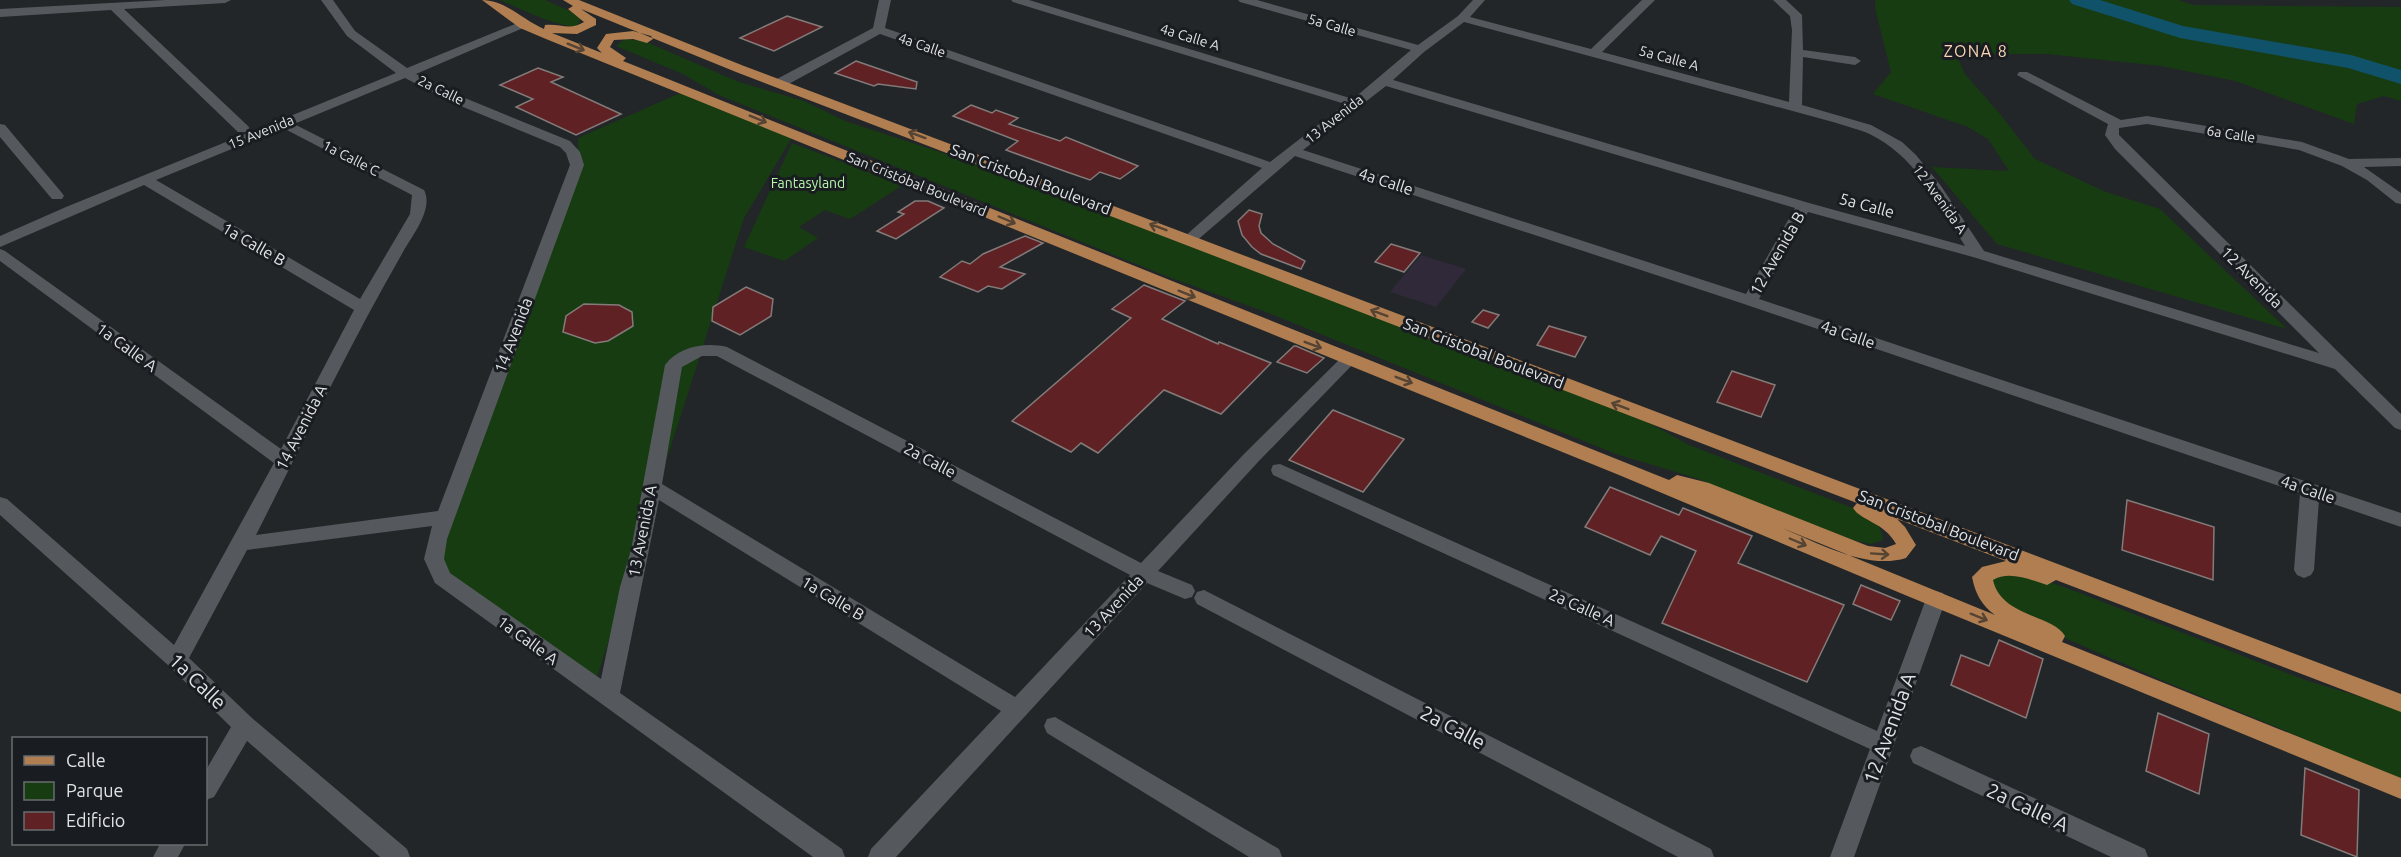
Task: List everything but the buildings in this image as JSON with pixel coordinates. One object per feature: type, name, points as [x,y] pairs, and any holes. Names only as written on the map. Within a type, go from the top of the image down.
[{"type":"main road","points":[[489,1],[559,32],[580,30],[592,22],[585,15],[557,0]]},
{"type":"main road","name":"San Cristobal Boulevard","points":[[569,0],[678,42],[740,69],[780,82],[1657,420],[2400,702]]},
{"type":"main road","name":"San Cristóbal Boulevard","points":[[489,1],[524,25],[1350,359]]},
{"type":"main road","points":[[709,100],[665,76],[608,52],[603,48],[604,42],[610,37],[633,35],[740,69]]},
{"type":"main road","points":[[1350,359],[2396,787]]},
{"type":"main road","points":[[1626,470],[1702,488],[1866,553],[1899,554],[1906,545],[1901,532],[1887,519],[1704,447],[1657,420]]},
{"type":"main road","points":[[2396,787],[2301,743],[2139,676],[2061,640],[1990,600],[1982,587],[1982,577],[1990,570],[2008,568],[2032,572],[2318,680],[2400,702]]},
{"type":"street","points":[[0,14],[225,0]]},
{"type":"street","name":"2a Calle","points":[[327,0],[354,36],[406,73],[452,96],[565,144],[573,152]]},
{"type":"street","points":[[780,82],[879,30],[885,0]]},
{"type":"street","name":"4a Calle A","points":[[1017,0],[1354,103]]},
{"type":"street","points":[[1043,8],[1056,0]]},
{"type":"street","name":"5a Calle","points":[[1244,0],[1420,49]]},
{"type":"street","points":[[1594,53],[1648,0]]},
{"type":"street","points":[[1779,0],[1796,15],[1798,52],[1795,108]]},
{"type":"street","name":"13 Avenida","points":[[1189,240],[1272,167],[1462,18],[1475,1]]},
{"type":"street","points":[[116,7],[243,129]]},
{"type":"street","name":"5a Calle A","points":[[1462,18],[1867,129]]},
{"type":"street","name":"15 Avenida","points":[[0,242],[145,180],[524,25]]},
{"type":"street","name":"4a Calle","points":[[879,30],[1272,167]]},
{"type":"street","points":[[1798,52],[1855,61]]},
{"type":"street","points":[[2023,75],[2115,125]]},
{"type":"street","name":"5a Calle","points":[[1384,81],[1804,206],[1978,254],[2341,365]]},
{"type":"street","name":"6a Calle","points":[[2115,125],[2147,120],[2302,146],[2347,163]]},
{"type":"street","name":"1a Calle C","points":[[283,123],[418,193]]},
{"type":"street","name":"12 Avenida","points":[[2115,125],[2112,135],[2120,146],[2401,423]]},
{"type":"street","points":[[0,128],[57,196]]},
{"type":"street","name":"12 Avenida A","points":[[1867,129],[1883,136],[1902,149],[1922,172],[1978,254]]},
{"type":"street","name":"4a Calle","points":[[1293,151],[1750,301],[2401,520]]},
{"type":"street","name":"14 Avenida","points":[[444,517],[576,165],[573,152]]},
{"type":"street","points":[[2347,163],[2401,162]]},
{"type":"street","points":[[2347,163],[2372,177],[2401,200]]},
{"type":"street","name":"1a Calle B","points":[[145,180],[363,308]]},
{"type":"street","name":"14 Avenida A","points":[[177,660],[241,544],[363,308],[417,214],[418,193]]},
{"type":"street","name":"12 Avenida B","points":[[1750,301],[1804,206]]},
{"type":"street","name":"1a Calle A","points":[[0,254],[284,461]]},
{"type":"street","name":"2a Calle","points":[[674,365],[687,353],[704,349],[721,351],[1143,573],[1195,595],[1702,857]]},
{"type":"street","name":"13 Avenida","points":[[880,857],[1251,458],[1350,359]]},
{"type":"street","name":"13 Avenida A","points":[[608,697],[630,586],[641,550],[674,365]]},
{"type":"street","name":"2a Calle A","points":[[1280,470],[1883,744]]},
{"type":"street","name":"1a Calle B","points":[[651,486],[1016,709]]},
{"type":"street","points":[[2304,570],[2310,490]]},
{"type":"street","name":"1a Calle","points":[[0,504],[177,660],[244,725],[398,857]]},
{"type":"street","points":[[241,544],[444,517]]},
{"type":"street","name":"1a Calle A","points":[[444,517],[434,559],[442,578],[833,857]]},
{"type":"street","name":"12 Avenida A","points":[[1842,857],[1936,599]]},
{"type":"street","points":[[207,788],[244,725]]},
{"type":"street","points":[[1055,726],[1270,857]]},
{"type":"street","name":"2a Calle A","points":[[1921,756],[2136,857]]},
{"type":"shaded area","points":[[1421,255],[1466,269],[1436,307],[1390,292]]},
{"type":"green space","points":[[500,0],[545,0],[579,15],[581,19],[576,27],[556,23]]},
{"type":"green space","points":[[1875,0],[2178,0],[2194,5],[2401,7],[2401,101],[2384,96],[2357,104],[2354,124],[2235,81],[2161,66],[2047,54],[1956,54],[1965,74],[2035,159],[2106,192],[2160,209],[2287,329],[1997,244],[1932,167],[2009,171],[1988,139],[1968,127],[1873,94],[1891,72]]},
{"type":"green space","points":[[625,39],[644,41],[739,82],[804,101],[845,121],[1050,188],[1640,418],[1689,445],[1858,510],[1878,526],[1883,540],[1871,544],[1851,540],[1693,477],[1616,454],[1266,312],[1166,276],[719,95],[683,74],[616,46]]},
{"type":"green space","points":[[685,91],[794,134],[744,218],[592,693],[430,562],[578,165],[578,138]]},
{"type":"green space","name":"Fantasyland","points":[[792,143],[903,185],[850,219],[825,210],[799,227],[818,238],[784,261],[744,247]]},
{"type":"green space","points":[[1982,569],[2028,575],[2064,587],[2305,680],[2401,709],[2401,783],[2284,730],[2166,682],[2003,611]]},
{"type":"waterway","points":[[2079,0],[2180,32],[2351,62],[2401,77]]},
{"type":"district","name":"ZONA 8","points":[[1976,51]]}]
